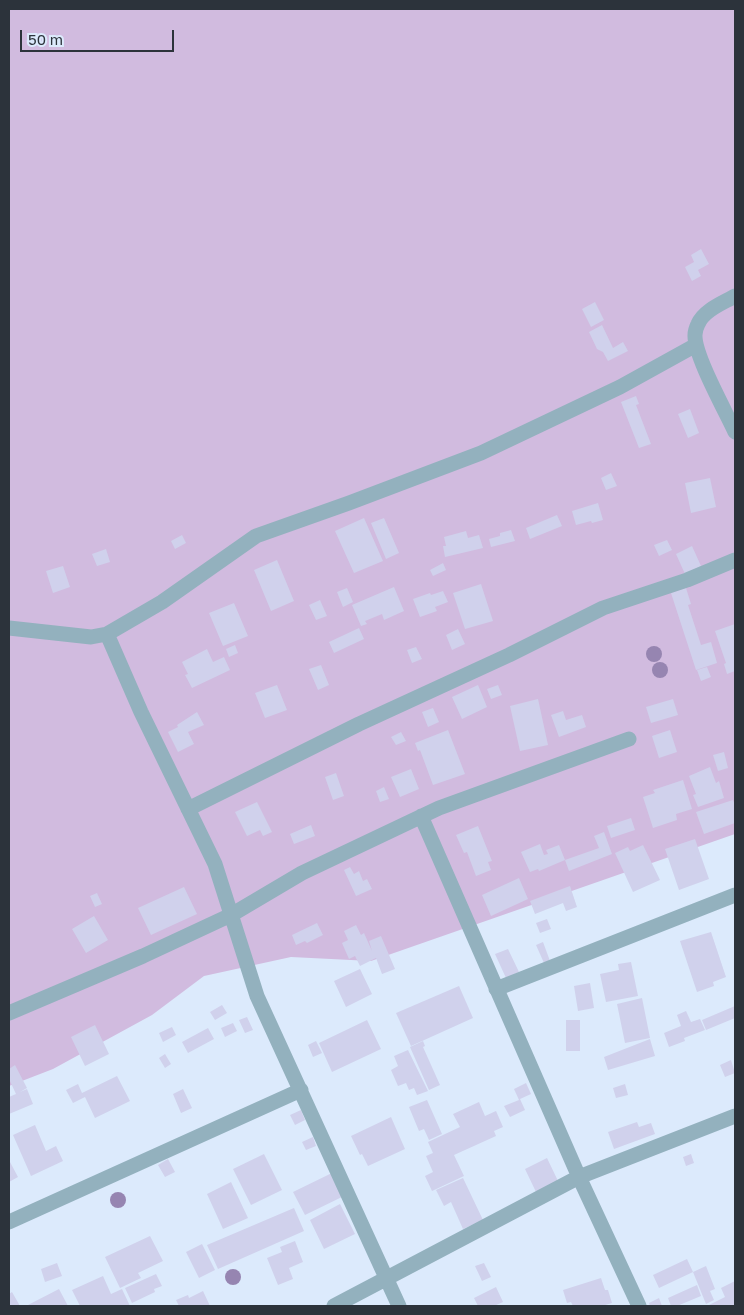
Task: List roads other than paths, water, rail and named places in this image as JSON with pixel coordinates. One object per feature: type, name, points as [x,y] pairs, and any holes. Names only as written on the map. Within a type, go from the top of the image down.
[{"type":"street","points":[[735,296],[709,311],[698,322],[694,334],[705,368],[735,432]]},
{"type":"street","points":[[9,628],[91,637],[107,634],[162,602],[256,536],[349,503],[481,452],[620,387],[696,345]]},
{"type":"street","points":[[188,809],[367,720],[509,655],[604,608],[687,580],[735,560]]},
{"type":"street","points":[[107,634],[141,712],[215,864],[257,996],[399,1306]]},
{"type":"street","points":[[9,1013],[143,956],[231,915],[302,873],[439,808],[629,739]]},
{"type":"street","points":[[421,816],[579,1177],[639,1306]]},
{"type":"street","points":[[496,989],[735,895]]},
{"type":"street","points":[[9,1222],[301,1090]]},
{"type":"street","points":[[334,1306],[387,1280],[579,1177],[735,1116]]}]
